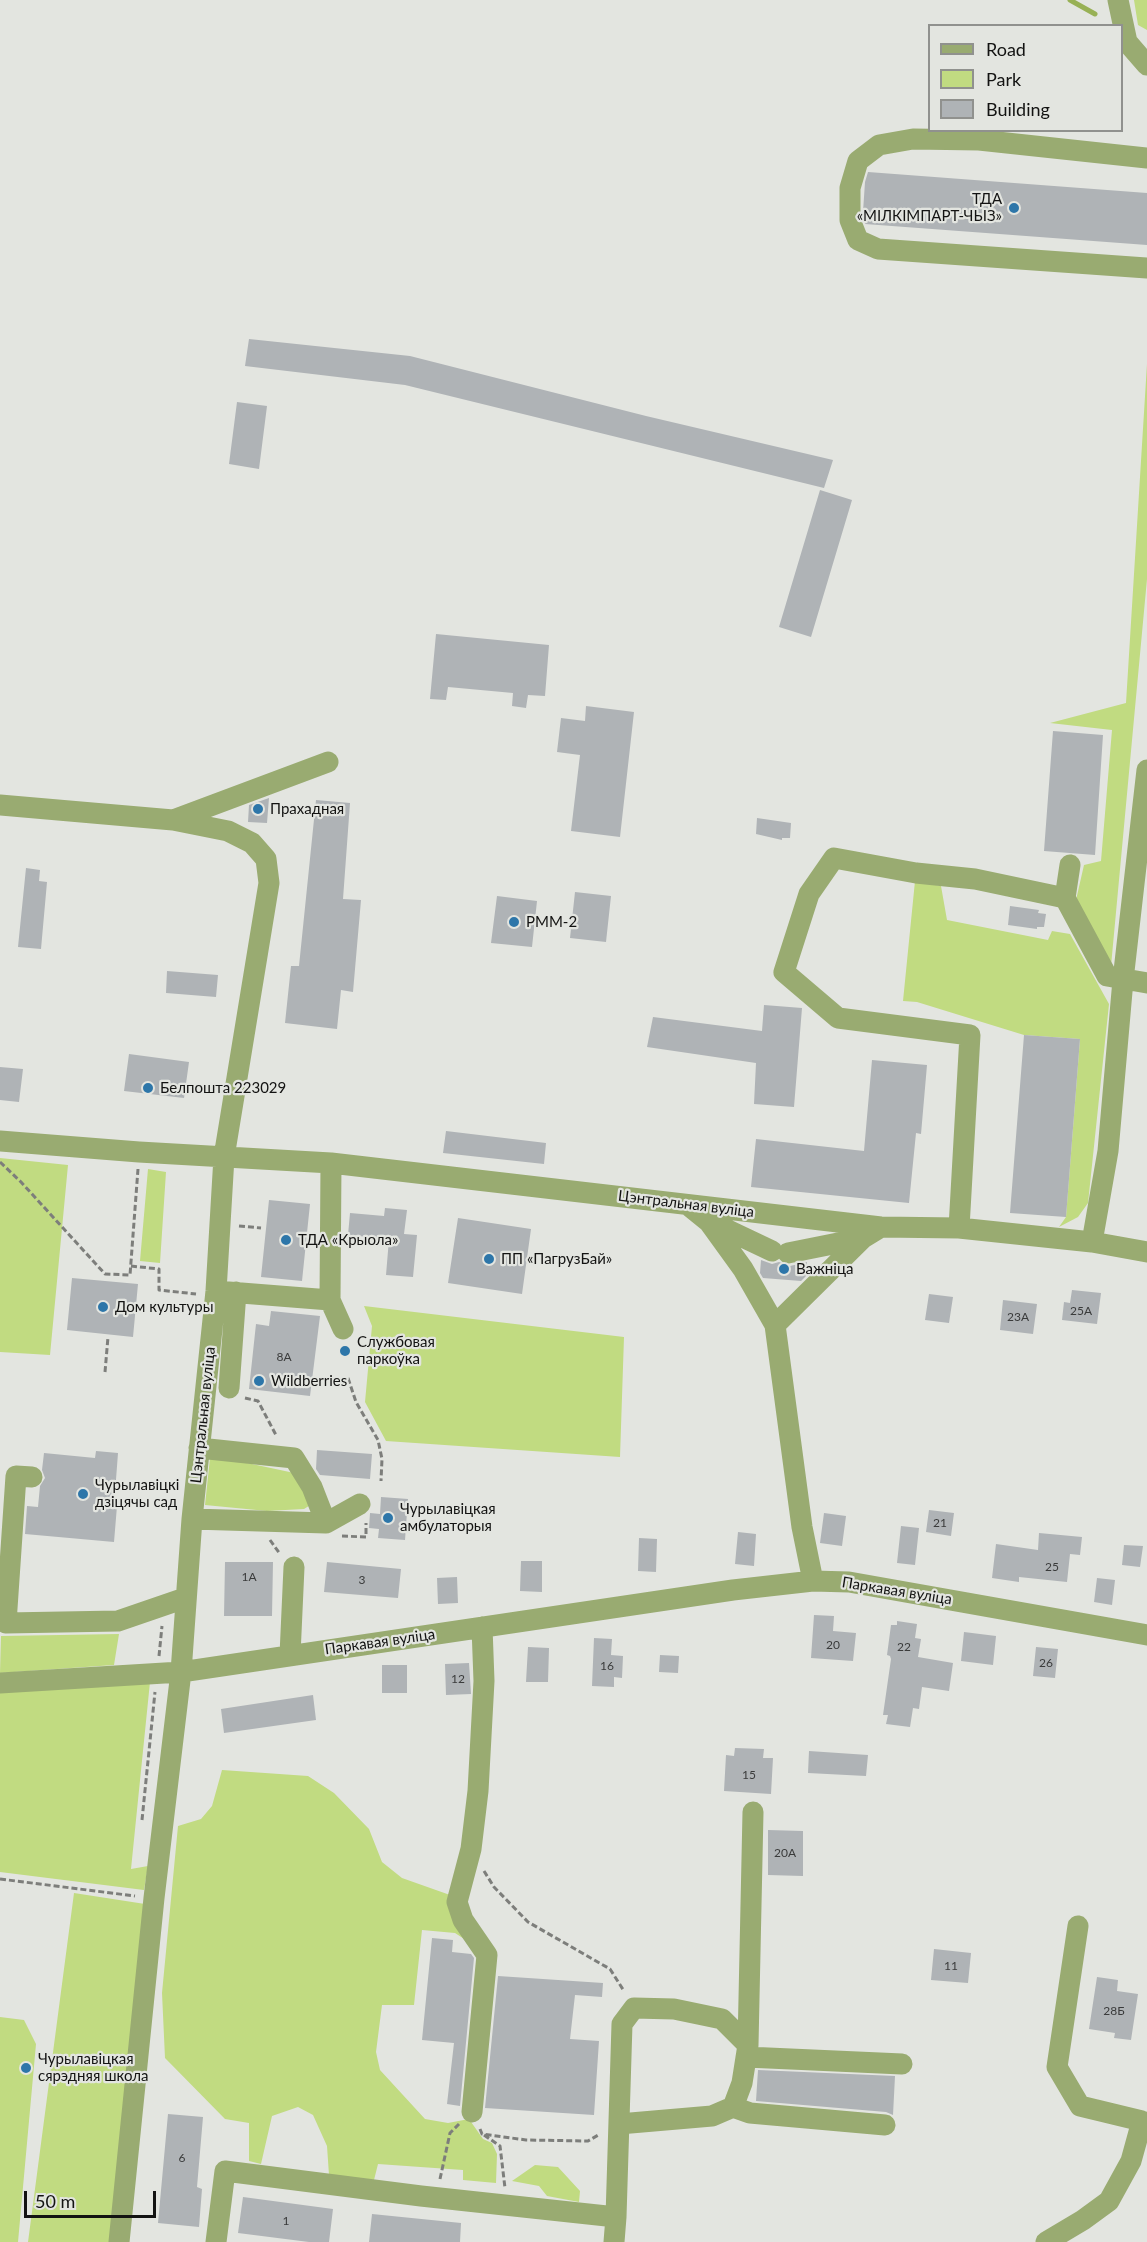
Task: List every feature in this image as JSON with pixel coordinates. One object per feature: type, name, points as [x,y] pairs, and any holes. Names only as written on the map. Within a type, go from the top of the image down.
[{"type":"street","points":[[1118,0],[1127,42],[1147,65]]},
{"type":"street","points":[[1147,158],[980,140],[913,139],[879,145],[858,161],[850,188],[850,220],[858,240],[878,249],[1147,268]]},
{"type":"street","points":[[173,820],[328,762]]},
{"type":"street","points":[[1092,1242],[1108,1151],[1123,980],[1147,770]]},
{"type":"street","points":[[0,804],[173,820],[228,831],[252,843],[266,859],[269,883],[224,1157]]},
{"type":"street","points":[[959,1228],[970,1035],[838,1018],[784,972],[809,894],[834,858],[916,873],[975,879],[1065,898]]},
{"type":"street","points":[[1070,865],[1065,898],[1107,976],[1147,983]]},
{"type":"street","name":"Цэнтральная вуліца","points":[[0,1141],[332,1163],[881,1227],[959,1228],[1092,1242],[1147,1252]]},
{"type":"street","name":"Цэнтральная вуліца","points":[[181,1672],[175,1601],[192,1520],[218,1292],[224,1157]]},
{"type":"street","points":[[332,1163],[330,1300],[343,1329]]},
{"type":"street","points":[[687,1205],[710,1222],[780,1252],[863,1238]]},
{"type":"street","points":[[710,1222],[743,1269],[775,1325],[802,1527],[813,1581]]},
{"type":"street","points":[[775,1325],[863,1238],[881,1227]]},
{"type":"street","points":[[229,1388],[218,1292],[330,1300]]},
{"type":"street","points":[[199,1448],[294,1458],[312,1487],[329,1529]]},
{"type":"street","points":[[32,1477],[16,1476],[6,1623],[118,1621],[175,1601]]},
{"type":"street","points":[[192,1520],[329,1529],[363,1512]]},
{"type":"street","points":[[288,1562],[290,1655]]},
{"type":"street","name":"Паркавая вуліца","points":[[0,1683],[181,1672],[733,1590],[813,1581],[849,1582],[1147,1635]]},
{"type":"street","points":[[472,2112],[488,1955],[464,1920],[457,1902],[471,1849],[478,1791],[484,1681],[482,1627]]},
{"type":"street","points":[[119,2242],[154,1899],[181,1672]]},
{"type":"street","points":[[733,2107],[742,2083],[747,2051],[753,1812]]},
{"type":"street","points":[[1046,2242],[1083,2220],[1109,2200],[1131,2161],[1142,2121],[1080,2106],[1057,2067],[1078,1926]]},
{"type":"street","points":[[614,2242],[622,2024],[634,2008],[674,2009],[722,2019],[747,2051],[902,2064]]},
{"type":"street","points":[[619,2124],[712,2116],[733,2107],[750,2113],[885,2125]]},
{"type":"street","points":[[216,2242],[225,2171],[436,2198],[616,2217]]},
{"type":"path","points":[[0,1162],[105,1274],[130,1275],[139,1152]]},
{"type":"path","points":[[131,1266],[159,1269],[159,1290],[218,1292]]},
{"type":"path","points":[[105,1372],[108,1337]]},
{"type":"path","points":[[348,1378],[356,1402],[378,1440],[382,1459],[381,1481]]},
{"type":"path","points":[[229,1388],[242,1397],[258,1401],[287,1457]]},
{"type":"path","points":[[329,1529],[366,1537],[363,1512]]},
{"type":"path","points":[[269,1538],[288,1562]]},
{"type":"path","points":[[142,1826],[156,1674],[175,1601]]},
{"type":"path","points":[[471,1849],[494,1887],[528,1922],[610,1970],[634,2008]]},
{"type":"path","points":[[0,1879],[154,1899]]},
{"type":"path","points":[[436,2198],[450,2133],[472,2112],[482,2133],[500,2146],[506,2205]]},
{"type":"path","points":[[482,2133],[526,2140],[588,2140],[619,2124]]},
{"type":"green space","points":[[1134,0],[1147,0],[1147,30],[1138,25]]},
{"type":"green space","points":[[1147,364],[1147,579],[1111,966],[1076,900],[1084,865],[1101,861],[1112,730],[1050,723],[1126,703]]},
{"type":"green space","points":[[915,881],[941,886],[947,920],[1048,940],[1052,931],[1070,934],[1109,1004],[1088,1203],[1078,1217],[1059,1227],[1066,1217],[1080,1039],[1024,1035],[917,1002],[903,1001]]},
{"type":"green space","points":[[0,1158],[68,1165],[50,1355],[0,1352]]},
{"type":"green space","points":[[148,1169],[166,1172],[160,1263],[140,1261]]},
{"type":"green space","points":[[364,1306],[624,1337],[620,1457],[386,1441],[365,1402],[372,1326]]},
{"type":"green space","points":[[219,1457],[299,1474],[312,1504],[304,1509],[267,1511],[205,1505],[210,1458]]},
{"type":"green space","points":[[119,1634],[114,1665],[0,1673],[1,1636]]},
{"type":"green space","points":[[150,1682],[131,1869],[148,1866],[144,1890],[0,1872],[0,1689]]},
{"type":"green space","points":[[222,1770],[308,1776],[334,1793],[369,1829],[382,1862],[402,1878],[450,1895],[478,1948],[455,1933],[422,1930],[414,2005],[382,2005],[376,2052],[380,2070],[425,2119],[448,2123],[469,2119],[483,2139],[492,2143],[497,2154],[496,2183],[463,2180],[463,2170],[378,2164],[374,2180],[329,2175],[327,2146],[313,2115],[298,2107],[272,2116],[261,2164],[249,2161],[249,2123],[225,2119],[165,2058],[162,1993],[178,1826],[201,1819],[212,1806]]},
{"type":"green space","points":[[74,1893],[145,1904],[110,2242],[28,2242]]},
{"type":"green space","points":[[0,2017],[24,2020],[36,2044],[18,2242],[0,2242]]},
{"type":"green space","points":[[535,2165],[558,2167],[580,2191],[579,2202],[547,2196],[539,2186],[512,2181]]},
{"type":"building","points":[[868,172],[1147,193],[1147,245],[865,224],[863,212]]},
{"type":"building","points":[[249,339],[410,356],[646,416],[833,460],[824,488],[405,385],[245,366]]},
{"type":"building","points":[[237,402],[267,406],[259,469],[229,464]]},
{"type":"building","points":[[820,490],[852,500],[811,637],[779,627]]},
{"type":"building","points":[[436,634],[549,645],[545,696],[528,695],[526,708],[512,706],[513,693],[448,687],[446,700],[430,699]]},
{"type":"building","points":[[586,706],[634,712],[620,837],[571,831],[580,755],[557,752],[561,718],[585,721]]},
{"type":"building","points":[[1053,731],[1103,735],[1095,855],[1044,851]]},
{"type":"building","name":"Прахадная","points":[[269,798],[267,823],[248,822],[249,805]]},
{"type":"building","points":[[316,800],[350,803],[343,899],[361,900],[353,992],[341,990],[337,1029],[285,1023],[291,966],[299,966]]},
{"type":"building","points":[[757,818],[791,823],[790,838],[782,838],[782,840],[756,834]]},
{"type":"building","points":[[26,868],[40,870],[39,881],[47,882],[41,949],[18,947]]},
{"type":"building","points":[[575,892],[611,896],[606,942],[570,938]]},
{"type":"building","name":"РММ-2","points":[[497,896],[537,901],[532,947],[491,943]]},
{"type":"building","points":[[1010,906],[1039,910],[1038,913],[1046,914],[1044,927],[1037,927],[1037,929],[1008,925]]},
{"type":"building","points":[[167,971],[218,975],[216,997],[166,993]]},
{"type":"building","points":[[764,1005],[802,1008],[794,1107],[754,1104],[756,1063],[647,1047],[653,1017],[762,1031]]},
{"type":"building","points":[[1024,1035],[1080,1039],[1066,1217],[1010,1213]]},
{"type":"building","points":[[129,1054],[189,1062],[184,1098],[124,1091]]},
{"type":"building","points":[[872,1060],[927,1065],[921,1134],[916,1133],[909,1203],[751,1187],[756,1139],[864,1151]]},
{"type":"building","points":[[0,1067],[23,1069],[19,1102],[0,1100]]},
{"type":"building","points":[[446,1131],[546,1143],[544,1164],[443,1153]]},
{"type":"building","name":"ТДА «Крыола»","points":[[269,1200],[310,1204],[302,1281],[261,1277]]},
{"type":"building","points":[[385,1208],[407,1210],[404,1234],[417,1235],[413,1277],[386,1275],[389,1239],[348,1235],[350,1213],[384,1216]]},
{"type":"building","points":[[458,1218],[531,1229],[522,1294],[448,1283]]},
{"type":"building","name":"Важніца","points":[[761,1260],[790,1266],[807,1262],[806,1276],[801,1281],[763,1278],[760,1273]]},
{"type":"building","name":"Дом культуры","points":[[72,1278],[138,1284],[133,1337],[67,1330]]},
{"type":"building","points":[[1072,1290],[1101,1293],[1097,1324],[1062,1320],[1064,1302],[1070,1303]]},
{"type":"building","points":[[929,1294],[953,1297],[949,1323],[925,1320]]},
{"type":"building","points":[[1003,1300],[1037,1304],[1033,1334],[1000,1330]]},
{"type":"building","points":[[271,1311],[320,1316],[310,1396],[249,1389],[256,1324],[269,1326]]},
{"type":"building","points":[[317,1450],[372,1454],[370,1479],[320,1475],[316,1469]]},
{"type":"building","points":[[96,1451],[118,1453],[114,1542],[25,1534],[27,1506],[38,1507],[40,1486],[45,1478],[42,1470],[44,1453],[95,1458]]},
{"type":"building","name":"Чурылавіцкая амбулаторыя","points":[[381,1497],[408,1499],[405,1540],[378,1538],[379,1529],[369,1528],[370,1513],[380,1514]]},
{"type":"building","points":[[929,1510],[954,1513],[951,1536],[926,1532]]},
{"type":"building","points":[[824,1513],[846,1516],[842,1546],[820,1543]]},
{"type":"building","points":[[901,1526],[919,1528],[915,1565],[897,1563]]},
{"type":"building","points":[[738,1532],[756,1534],[754,1566],[735,1564]]},
{"type":"building","points":[[1039,1533],[1082,1537],[1080,1555],[1070,1554],[1067,1582],[1019,1577],[1019,1582],[992,1578],[996,1544],[1038,1550]]},
{"type":"building","points":[[639,1538],[657,1539],[656,1572],[638,1571]]},
{"type":"building","points":[[1124,1545],[1143,1546],[1140,1567],[1122,1565]]},
{"type":"building","points":[[521,1561],[542,1561],[542,1592],[520,1591]]},
{"type":"building","points":[[225,1562],[273,1562],[272,1616],[224,1616]]},
{"type":"building","points":[[327,1562],[401,1569],[398,1598],[324,1592]]},
{"type":"building","points":[[457,1577],[458,1603],[438,1604],[437,1578]]},
{"type":"building","points":[[1097,1578],[1115,1580],[1112,1605],[1094,1602]]},
{"type":"building","points":[[814,1615],[834,1616],[833,1631],[856,1633],[853,1661],[811,1658]]},
{"type":"building","points":[[897,1621],[917,1624],[915,1638],[921,1639],[918,1657],[953,1663],[949,1691],[922,1687],[919,1709],[913,1708],[910,1727],[886,1724],[888,1715],[883,1715],[891,1659],[887,1655],[891,1625],[897,1625]]},
{"type":"building","points":[[964,1632],[996,1636],[993,1665],[961,1661]]},
{"type":"building","points":[[594,1638],[612,1639],[611,1655],[623,1656],[622,1678],[614,1677],[614,1687],[592,1686]]},
{"type":"building","points":[[528,1647],[549,1648],[548,1682],[526,1682]]},
{"type":"building","points":[[1036,1647],[1058,1649],[1055,1678],[1033,1676]]},
{"type":"building","points":[[660,1655],[679,1656],[678,1673],[659,1672]]},
{"type":"building","points":[[469,1663],[471,1694],[446,1695],[445,1664]]},
{"type":"building","points":[[382,1665],[407,1665],[407,1693],[382,1693]]},
{"type":"building","points":[[313,1695],[316,1720],[224,1733],[221,1709]]},
{"type":"building","points":[[735,1748],[764,1749],[763,1758],[773,1758],[771,1794],[724,1791],[726,1755],[734,1756]]},
{"type":"building","points":[[809,1751],[868,1755],[866,1776],[808,1773]]},
{"type":"building","points":[[768,1830],[803,1831],[803,1876],[768,1875]]},
{"type":"building","points":[[432,1938],[453,1940],[452,1952],[471,1954],[474,1958],[460,2106],[447,2104],[454,2043],[422,2040]]},
{"type":"building","points":[[934,1949],[971,1953],[968,1983],[931,1980]]},
{"type":"building","points":[[498,1976],[603,1983],[602,1997],[575,1995],[570,2039],[599,2041],[594,2115],[485,2108]]},
{"type":"building","points":[[1097,1977],[1118,1980],[1117,1991],[1138,1994],[1131,2040],[1114,2038],[1115,2033],[1089,2029]]},
{"type":"building","points":[[758,2070],[895,2076],[893,2115],[886,2112],[756,2101]]},
{"type":"building","points":[[168,2114],[203,2117],[197,2187],[202,2189],[199,2227],[158,2223]]},
{"type":"building","points":[[243,2197],[333,2209],[329,2242],[309,2242],[238,2233]]},
{"type":"building","points":[[372,2214],[461,2223],[460,2242],[369,2242]]},
{"type":"waterway","points":[[1070,0],[1095,14]]},
{"type":"place","name":"ТДА «МIЛКIМПАРТ-ЧЫЗ»","points":[[1014,208]]},
{"type":"place","name":"Прахадная","points":[[258,809]]},
{"type":"place","name":"РММ-2","points":[[514,922]]},
{"type":"place","name":"Белпошта 223029","points":[[148,1088]]},
{"type":"place","name":"ТДА «Крыола»","points":[[286,1240]]},
{"type":"place","name":"ПП «ПагрузБай»","points":[[489,1259]]},
{"type":"place","name":"Важніца","points":[[784,1269]]},
{"type":"place","name":"Дом культуры","points":[[103,1307]]},
{"type":"place","name":"Службовая паркоўка","points":[[345,1351]]},
{"type":"place","name":"Wildberries","points":[[259,1381]]},
{"type":"place","name":"Чурылавіцкі дзіцячы сад","points":[[83,1494]]},
{"type":"place","name":"Чурылавіцкая амбулаторыя","points":[[388,1518]]},
{"type":"place","name":"Чурылавіцкая сярэдняя школа","points":[[26,2068]]}]
